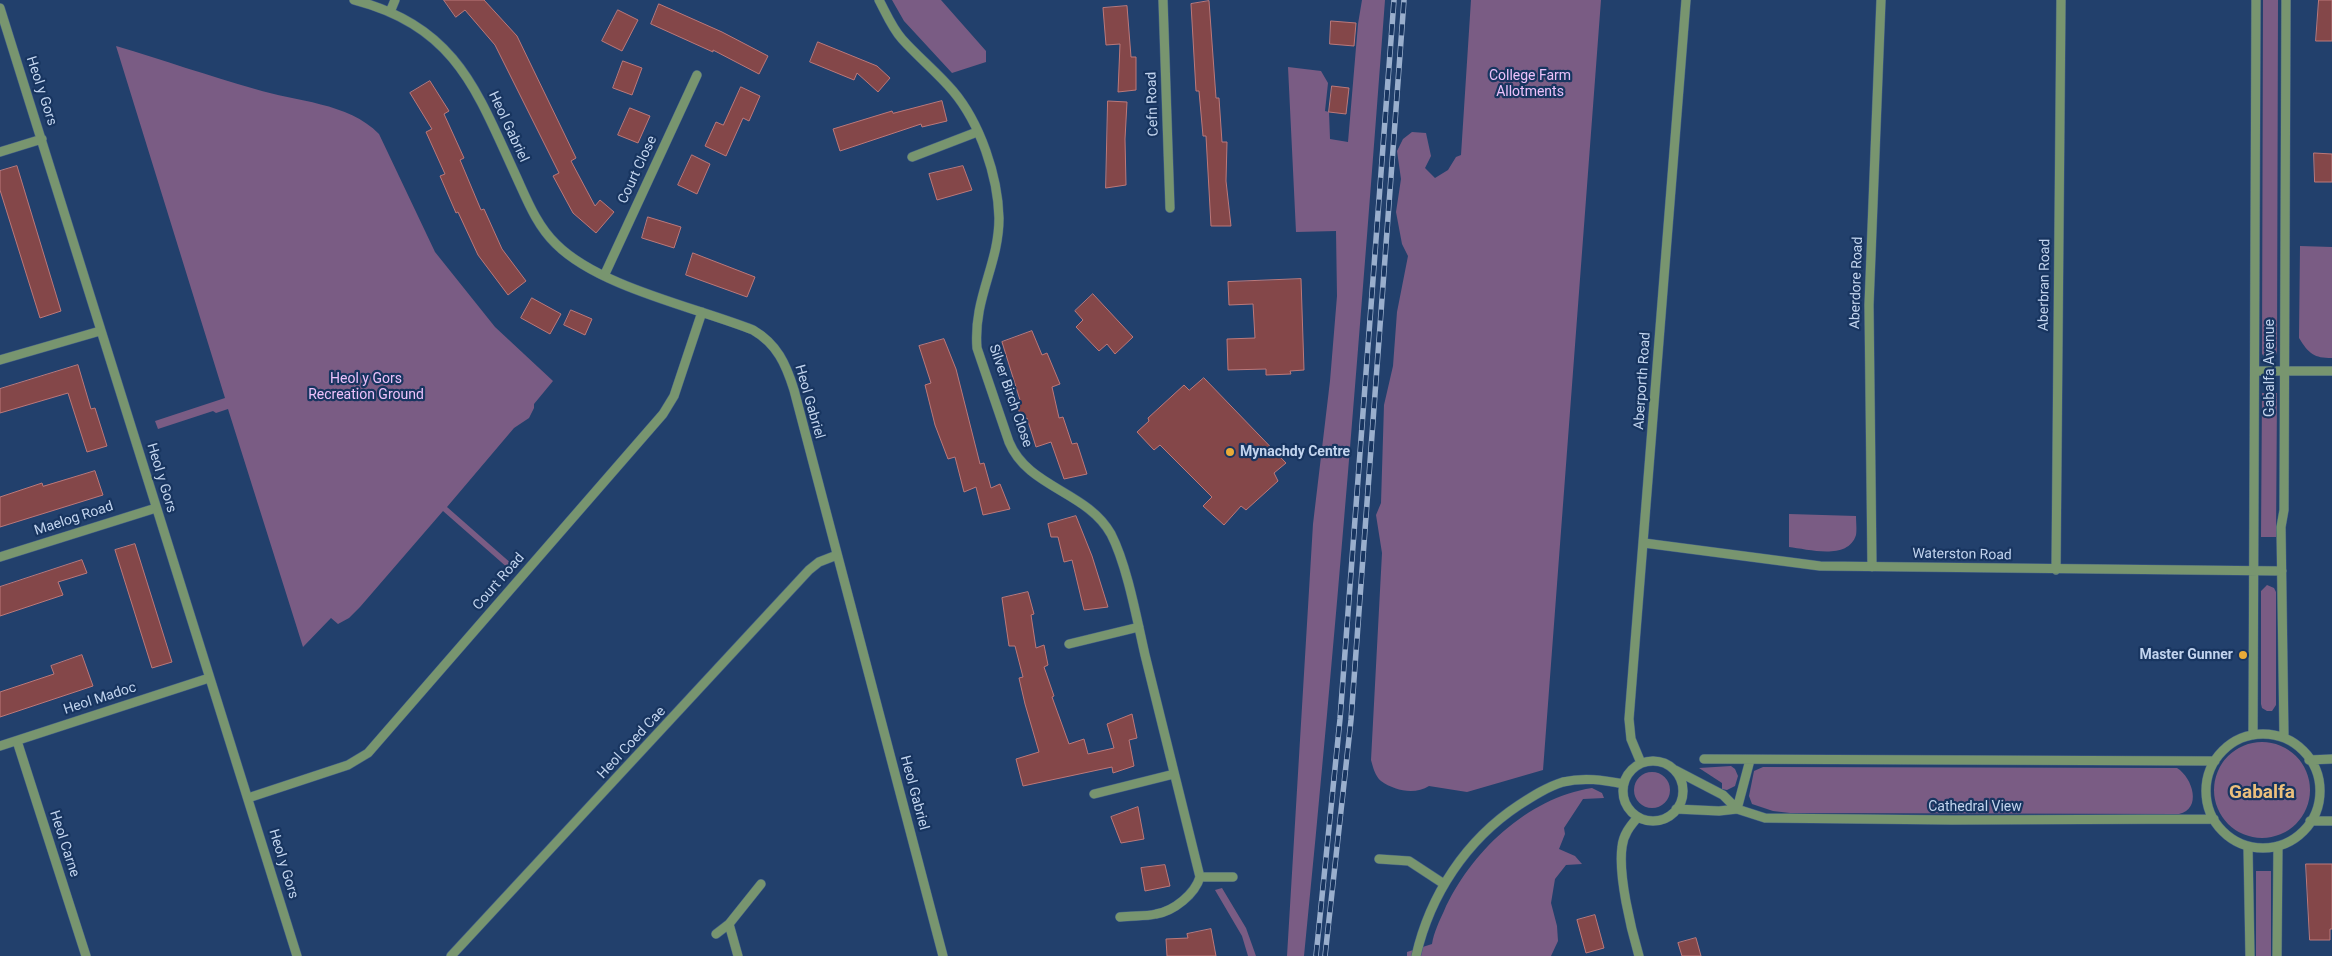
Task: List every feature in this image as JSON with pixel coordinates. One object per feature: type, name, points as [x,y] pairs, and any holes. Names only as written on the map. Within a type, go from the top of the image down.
[{"type":"street","name":"Heol Gabriel","points":[[354,0],[390,12],[427,33],[450,53],[476,90],[530,207],[543,229],[569,256],[604,276],[753,330],[765,336],[781,356],[794,390],[943,956]]},
{"type":"street","points":[[390,12],[395,0]]},
{"type":"street","name":"Silver Birch Close","points":[[879,0],[901,38],[954,92],[977,132],[995,181],[999,219],[992,264],[978,307],[976,321],[977,348],[1013,453],[1028,470],[1084,504],[1110,533],[1118,551],[1200,877]]},
{"type":"street","name":"Cefn Road","points":[[1163,0],[1170,208]]},
{"type":"street","name":"Aberporth Road","points":[[1641,763],[1631,739],[1630,719],[1686,0]]},
{"type":"street","name":"Aberdore Road","points":[[1872,567],[1869,305],[1881,0]]},
{"type":"street","name":"Aberbran Road","points":[[2056,570],[2061,0]]},
{"type":"street","name":"Gabalfa Avenue","points":[[2253,735],[2256,0]]},
{"type":"street","name":"Gabalfa Avenue","points":[[2284,737],[2284,587],[2282,571],[2286,0]]},
{"type":"street","name":"Heol y Gors","points":[[0,8],[297,956]]},
{"type":"street","name":"Court Close","points":[[604,276],[698,75]]},
{"type":"street","points":[[912,157],[977,132]]},
{"type":"street","points":[[0,152],[42,139]]},
{"type":"street","name":"Court Road","points":[[248,798],[348,765],[368,753],[663,414],[674,396],[702,312]]},
{"type":"street","points":[[0,360],[100,331]]},
{"type":"street","points":[[2255,371],[2332,371]]},
{"type":"street","name":"Maelog Road","points":[[0,557],[156,508]]},
{"type":"street","name":"Waterston Road","points":[[1644,543],[1820,566],[2282,571]]},
{"type":"street","name":"Heol Coed Cae","points":[[451,956],[810,570],[818,562],[837,555]]},
{"type":"street","points":[[1070,644],[1138,627]]},
{"type":"street","name":"Heol Madoc","points":[[0,746],[209,678]]},
{"type":"street","points":[[2272,733],[2295,743],[2309,760],[2318,785],[2318,799],[2310,821],[2296,836],[2278,846],[2265,849],[2248,847],[2235,841],[2222,831],[2214,819],[2208,804],[2206,788],[2209,772],[2215,761],[2231,744],[2253,735],[2272,733]]},
{"type":"street","name":"Heol Carne","points":[[17,741],[86,956]]},
{"type":"street","points":[[1704,759],[2215,761]]},
{"type":"street","points":[[1737,809],[1750,760]]},
{"type":"street","points":[[2309,760],[2332,760]]},
{"type":"street","points":[[1659,761],[1675,770],[1682,785],[1682,794],[1676,809],[1670,815],[1654,821],[1638,817],[1625,803],[1624,784],[1627,775],[1641,763],[1659,761]]},
{"type":"street","name":"Cathedral View","points":[[1675,770],[1723,795],[1737,809]]},
{"type":"street","points":[[1094,794],[1174,774]]},
{"type":"street","points":[[1416,956],[1433,906],[1453,870],[1481,836],[1514,808],[1541,791],[1562,782],[1599,779],[1624,784]]},
{"type":"street","name":"Cathedral View","points":[[1676,809],[1719,811],[1737,809],[1764,818],[1776,819],[2049,821],[2214,819]]},
{"type":"street","points":[[1638,817],[1627,830],[1622,848],[1624,884],[1639,956]]},
{"type":"street","points":[[2310,821],[2332,821]]},
{"type":"street","points":[[2278,846],[2278,956]]},
{"type":"street","points":[[2248,847],[2250,956]]},
{"type":"street","points":[[1379,858],[1409,861],[1444,884]]},
{"type":"street","points":[[1120,917],[1155,915],[1174,907],[1192,892],[1198,885],[1200,877],[1233,877]]},
{"type":"street","points":[[716,934],[729,924],[761,884]]},
{"type":"street","points":[[729,924],[738,956]]},
{"type":"green space","points":[[892,0],[941,0],[986,51],[986,62],[952,73],[904,21]]},
{"type":"green space","points":[[1362,0],[1385,0],[1367,239],[1316,837],[1304,956],[1287,956],[1313,524],[1330,381],[1337,296],[1336,231],[1296,232],[1288,67],[1321,71],[1328,83],[1325,111],[1329,112],[1330,139],[1348,142],[1358,24]]},
{"type":"green space","name":"College Farm Allotments","points":[[1471,0],[1601,0],[1543,770],[1467,792],[1429,786],[1423,789],[1405,791],[1381,781],[1376,774],[1371,760],[1382,553],[1376,515],[1381,503],[1384,405],[1393,366],[1397,312],[1408,256],[1402,244],[1396,212],[1401,179],[1397,151],[1403,139],[1412,132],[1426,133],[1431,156],[1425,168],[1435,178],[1448,170],[1456,157],[1461,155]]},
{"type":"green space","points":[[2263,0],[2278,0],[2277,352],[2275,357],[2268,360],[2262,354]]},
{"type":"green space","name":"Heol y Gors Recreation Ground","points":[[116,46],[255,89],[337,109],[366,123],[379,134],[435,252],[495,327],[553,381],[534,404],[529,418],[514,428],[447,507],[513,565],[509,569],[443,511],[349,618],[338,624],[331,618],[303,647],[228,409],[216,413],[213,411],[158,429],[155,421],[225,398]]},
{"type":"green space","points":[[2300,246],[2332,247],[2332,358],[2316,356],[2306,348],[2299,338]]},
{"type":"green space","points":[[2262,393],[2277,393],[2276,537],[2261,537]]},
{"type":"green space","points":[[1789,514],[1856,516],[1856,535],[1852,543],[1836,551],[1827,552],[1789,547]]},
{"type":"green space","points":[[2267,585],[2274,588],[2276,592],[2276,705],[2272,711],[2262,708],[2261,704],[2261,591]]},
{"type":"green space","points":[[2262,742],[2280,746],[2296,756],[2306,772],[2310,790],[2306,808],[2296,824],[2280,834],[2262,838],[2244,834],[2228,824],[2218,808],[2214,790],[2218,772],[2228,756],[2244,746]]},
{"type":"green space","points":[[1731,766],[1735,769],[1738,776],[1735,786],[1727,790],[1722,789],[1722,783],[1699,768]]},
{"type":"green space","points":[[1763,767],[2177,768],[2183,773],[2191,786],[2193,800],[2191,806],[2186,811],[2179,814],[1790,813],[1773,811],[1752,804],[1749,796],[1754,771]]},
{"type":"green space","points":[[1652,772],[1659,773],[1665,777],[1669,783],[1669,797],[1665,803],[1659,807],[1652,808],[1645,807],[1639,803],[1635,797],[1634,790],[1635,783],[1639,777],[1645,773]]},
{"type":"green space","points":[[1592,788],[1602,793],[1604,798],[1583,799],[1564,828],[1565,834],[1559,849],[1575,856],[1582,864],[1566,865],[1555,879],[1551,903],[1557,926],[1558,941],[1551,956],[1407,956],[1407,952],[1432,944],[1444,911],[1455,889],[1485,849],[1503,831],[1545,803],[1568,794]]},
{"type":"green space","points":[[2256,871],[2271,871],[2271,956],[2256,956]]},
{"type":"green space","points":[[1222,888],[1246,928],[1256,956],[1248,956],[1242,936],[1215,890]]},
{"type":"building","points":[[444,0],[484,0],[517,36],[576,158],[571,161],[595,206],[600,200],[614,212],[596,233],[573,213],[553,176],[559,173],[495,45],[465,10],[456,17]]},
{"type":"building","points":[[2319,0],[2332,0],[2332,41],[2316,41]]},
{"type":"building","points":[[1209,1],[1216,98],[1219,98],[1222,142],[1227,142],[1226,181],[1231,226],[1211,226],[1206,136],[1203,136],[1199,91],[1196,91],[1191,4]]},
{"type":"building","points":[[659,4],[722,32],[768,56],[759,74],[713,50],[713,52],[651,24]]},
{"type":"building","points":[[1127,6],[1131,57],[1136,57],[1136,90],[1118,92],[1120,44],[1106,45],[1103,8]]},
{"type":"building","points":[[618,10],[638,20],[622,51],[602,41]]},
{"type":"building","points":[[1331,21],[1356,23],[1354,46],[1330,44]]},
{"type":"building","points":[[818,42],[877,66],[890,78],[878,92],[857,73],[854,80],[810,62]]},
{"type":"building","points":[[623,61],[642,68],[632,95],[613,88]]},
{"type":"building","points":[[430,81],[449,111],[444,114],[464,158],[460,160],[481,210],[484,209],[502,249],[526,281],[508,295],[478,255],[458,212],[456,213],[440,176],[445,174],[426,132],[432,129],[410,93]]},
{"type":"building","points":[[1332,86],[1349,88],[1346,114],[1329,112]]},
{"type":"building","points":[[741,87],[760,96],[749,121],[743,118],[726,156],[705,146],[716,122],[723,125]]},
{"type":"building","points":[[942,101],[947,121],[922,127],[921,124],[840,151],[833,129],[892,111],[893,113]]},
{"type":"building","points":[[1108,101],[1127,102],[1125,139],[1126,185],[1106,188]]},
{"type":"building","points":[[630,108],[650,116],[638,143],[618,135]]},
{"type":"building","points":[[2314,153],[2332,154],[2332,182],[2315,182]]},
{"type":"building","points":[[692,155],[710,164],[697,194],[678,185]]},
{"type":"building","points":[[17,166],[61,311],[40,318],[0,190],[0,171]]},
{"type":"building","points":[[963,166],[972,190],[937,200],[929,174]]},
{"type":"building","points":[[648,217],[681,227],[674,248],[642,238]]},
{"type":"building","points":[[693,253],[755,277],[747,297],[686,275]]},
{"type":"building","points":[[1301,279],[1304,370],[1290,371],[1291,374],[1266,375],[1266,369],[1228,370],[1227,339],[1255,338],[1253,304],[1229,305],[1228,282]]},
{"type":"building","points":[[1093,294],[1133,337],[1115,354],[1107,344],[1099,351],[1076,327],[1083,320],[1075,311]]},
{"type":"building","points":[[532,298],[561,314],[550,334],[521,318]]},
{"type":"building","points":[[571,310],[592,319],[585,335],[564,325]]},
{"type":"building","points":[[1032,331],[1042,355],[1047,353],[1060,384],[1052,387],[1059,418],[1063,417],[1072,444],[1077,443],[1087,474],[1064,479],[1051,442],[1036,447],[1027,418],[1022,420],[1016,402],[1020,400],[1002,342]]},
{"type":"building","points":[[944,339],[956,369],[980,464],[984,463],[991,488],[1000,484],[1010,509],[983,515],[976,487],[964,492],[955,457],[948,459],[935,425],[925,385],[931,383],[919,346]]},
{"type":"building","points":[[78,365],[91,409],[95,408],[107,446],[87,452],[68,393],[0,413],[0,389]]},
{"type":"building","name":"Mynachdy Centre","points":[[1204,378],[1286,463],[1274,473],[1278,481],[1246,510],[1241,506],[1224,525],[1203,506],[1212,497],[1160,445],[1154,450],[1137,432],[1149,421],[1148,418],[1184,385],[1189,390]]},
{"type":"building","points":[[95,471],[103,495],[0,527],[0,497],[42,483],[43,486]]},
{"type":"building","points":[[1076,516],[1092,556],[1108,607],[1084,610],[1072,560],[1064,562],[1058,537],[1051,537],[1048,524]]},
{"type":"building","points":[[135,544],[172,662],[152,668],[115,550]]},
{"type":"building","points":[[82,560],[87,573],[58,582],[63,595],[0,616],[0,587]]},
{"type":"building","points":[[1028,592],[1034,614],[1031,615],[1036,648],[1044,645],[1048,665],[1044,667],[1054,696],[1052,697],[1069,744],[1084,739],[1088,754],[1114,748],[1107,724],[1132,714],[1137,738],[1129,740],[1134,766],[1113,773],[1112,767],[1023,786],[1016,759],[1039,752],[1019,678],[1023,677],[1015,646],[1009,646],[1002,598]]},
{"type":"building","points":[[82,655],[93,686],[0,717],[0,692],[54,674],[51,666]]},
{"type":"building","points":[[1138,807],[1144,839],[1121,843],[1111,817]]},
{"type":"building","points":[[2306,864],[2332,864],[2332,929],[2330,929],[2330,940],[2310,940]]},
{"type":"building","points":[[1165,865],[1170,886],[1145,891],[1141,868]]},
{"type":"building","points":[[1595,915],[1604,948],[1586,953],[1577,920]]},
{"type":"building","points":[[1211,929],[1216,956],[1167,956],[1166,939],[1188,938],[1187,934]]},
{"type":"building","points":[[1696,938],[1701,956],[1682,956],[1678,943]]},
{"type":"railway","points":[[1316,956],[1340,719],[1394,0]]},
{"type":"railway","points":[[1325,956],[1351,720],[1404,0]]},
{"type":"place","name":"Mynachdy Centre","points":[[1230,452]]},
{"type":"place","name":"Master Gunner","points":[[2243,655]]},
{"type":"district","name":"Gabalfa","points":[[2262,793]]}]
